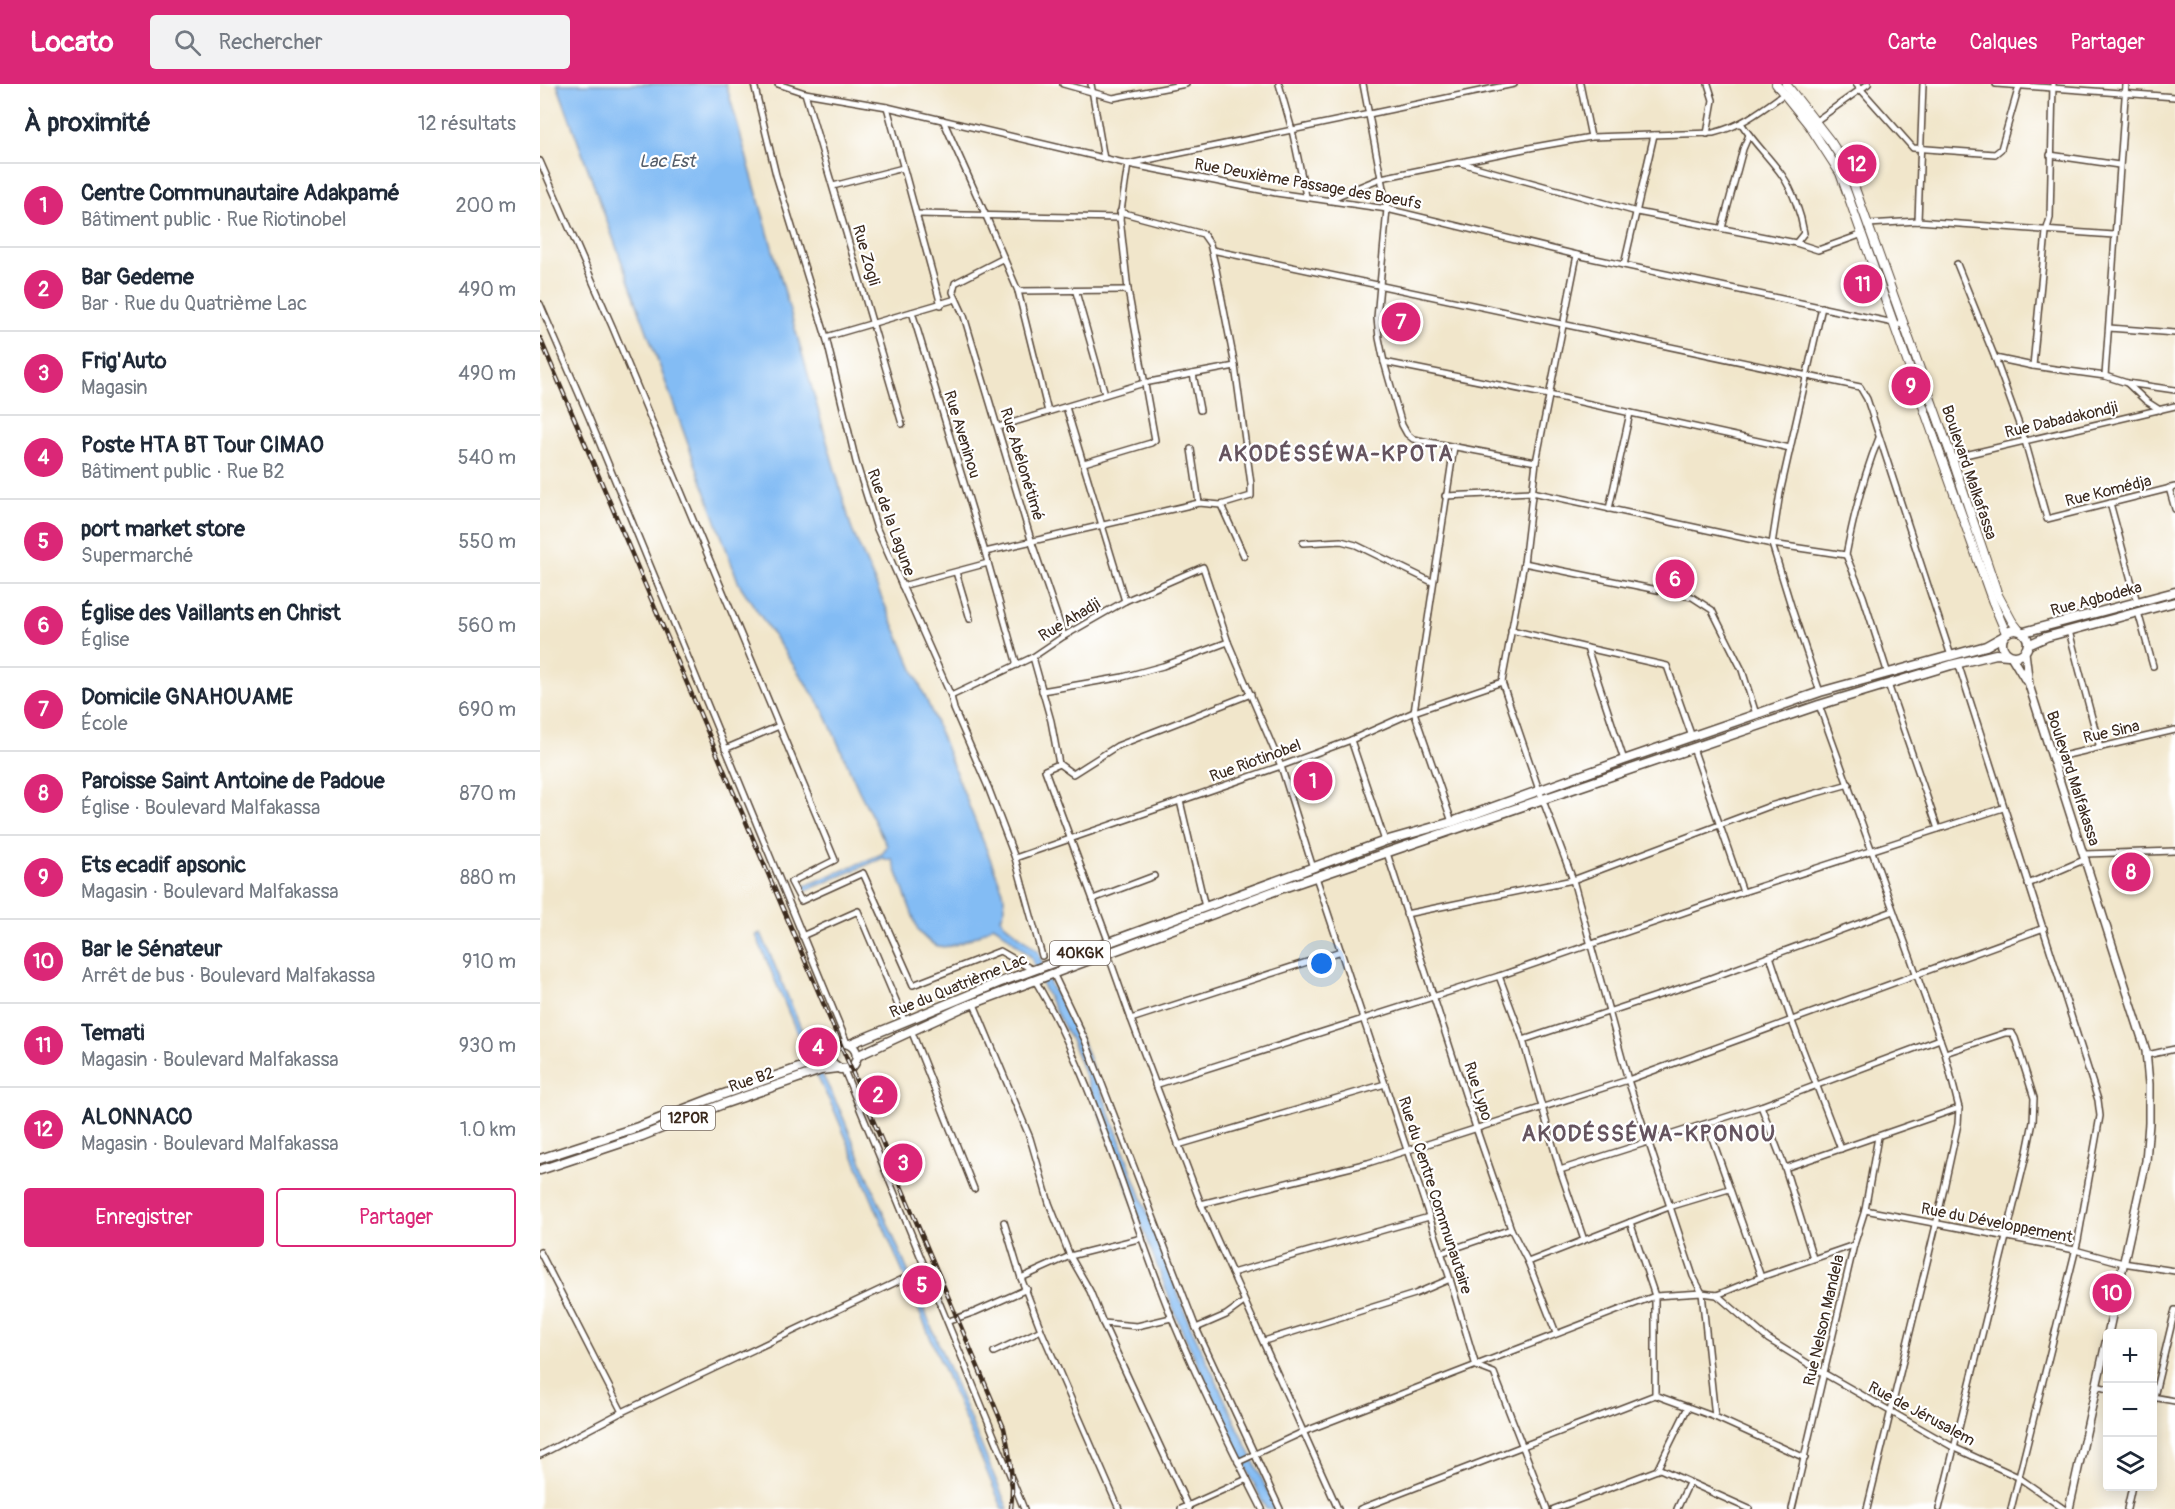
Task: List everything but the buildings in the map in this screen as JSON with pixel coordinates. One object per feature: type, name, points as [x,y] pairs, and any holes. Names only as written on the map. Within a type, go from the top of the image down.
[{"type":"main road","points":[[1776,84],[1812,123],[1848,169],[1868,224],[1899,324],[1995,597],[2005,635],[2002,644],[2010,655]]},
{"type":"main road","points":[[1786,84],[1835,163],[1899,324]]},
{"type":"main road","name":"Boulevard Malkafassa","points":[[1899,324],[1952,458],[1995,597]]},
{"type":"main road","name":"Rue Agbodeka","points":[[2022,631],[2175,592]]},
{"type":"main road","points":[[1315,873],[1387,853],[1819,705],[1958,663],[1996,654],[2019,656],[2027,648],[2022,631],[1995,597]]},
{"type":"main road","name":"Rue Agbodeka","points":[[2027,648],[2046,637],[2175,602]]},
{"type":"main road","points":[[1315,873],[1385,841],[1452,822],[1820,692],[1986,646],[2012,630],[2022,631]]},
{"type":"main road","name":"Rue du Quatrième Lac","points":[[857,1056],[1109,943],[1205,907],[1315,873]]},
{"type":"main road","name":"Rue du Quatrième Lac","points":[[849,1043],[998,983],[1053,973],[1108,954],[1279,885]]},
{"type":"main road","points":[[849,1043],[855,1049],[857,1056]]},
{"type":"main road","name":"40KGK","points":[[830,1053],[837,1044],[849,1043]]},
{"type":"main road","points":[[830,1053],[832,1063],[840,1069]]},
{"type":"main road","name":"Rue B2","points":[[540,1159],[819,1061],[830,1053]]},
{"type":"main road","name":"40KGK","points":[[840,1069],[854,1066],[857,1056]]},
{"type":"main road","name":"Rue B2","points":[[540,1170],[642,1136],[723,1104],[821,1070],[840,1069]]},
{"type":"street","name":"Rue de la Lagune","points":[[753,84],[776,175],[826,338],[856,462],[877,529],[951,696],[954,709],[988,787],[1015,858],[1042,956]]},
{"type":"street","name":"Rue Deuxième Passage des Boeufs","points":[[778,84],[805,93],[887,107],[1128,164],[1276,193],[1387,208],[1577,255],[1899,324]]},
{"type":"street","points":[[1062,84],[1091,87],[1110,97],[1186,84]]},
{"type":"street","points":[[1279,84],[1292,130],[1306,196]]},
{"type":"street","points":[[1363,84],[1387,208],[1377,318],[1384,362],[1402,425],[1407,435],[1413,439],[1536,462]]},
{"type":"street","points":[[1084,463],[1155,440],[1128,290],[1120,215],[1128,164],[1514,84]]},
{"type":"street","points":[[1580,84],[1591,137]]},
{"type":"street","points":[[1707,134],[1713,100],[1708,84]]},
{"type":"street","points":[[1812,123],[1858,86],[1868,84]]},
{"type":"street","points":[[1918,221],[1923,84]]},
{"type":"street","points":[[1996,84],[2053,86],[2175,97]]},
{"type":"street","points":[[2105,375],[2126,84]]},
{"type":"street","points":[[1858,86],[1910,145],[1921,149],[1997,154],[2001,149],[2019,86]]},
{"type":"street","points":[[2033,366],[2046,232],[2050,218],[2053,86]]},
{"type":"street","points":[[1091,87],[1104,159]]},
{"type":"street","name":"Rue Zogli","points":[[805,93],[902,424]]},
{"type":"street","points":[[1328,199],[1382,178],[1591,137],[1707,134],[1727,130],[1784,94]]},
{"type":"street","points":[[887,107],[941,305]]},
{"type":"street","points":[[942,120],[987,216],[1018,291],[1048,412]]},
{"type":"street","points":[[1741,123],[1784,177],[1796,205],[1804,233],[1796,243]]},
{"type":"street","points":[[1624,265],[1654,135]]},
{"type":"street","points":[[1722,228],[1743,149],[1749,135]]},
{"type":"street","points":[[2050,155],[2120,165]]},
{"type":"street","points":[[540,161],[836,861],[792,882],[801,901],[863,873],[913,985],[1000,951],[1035,976],[1071,1048],[1171,1318],[1262,1509]]},
{"type":"street","points":[[1461,163],[1637,212],[1796,243],[1818,250],[1863,234]]},
{"type":"street","points":[[833,186],[903,168]]},
{"type":"street","points":[[917,214],[1120,215],[1203,234],[1208,238],[1212,250],[1234,366],[1251,496],[1221,505],[1199,503],[985,552]]},
{"type":"street","points":[[1868,224],[1918,221],[2115,236]]},
{"type":"street","points":[[1212,250],[1860,387],[1868,399],[1951,656]]},
{"type":"street","points":[[1577,255],[1536,462],[1524,563],[1510,630],[1503,682],[1572,880],[1628,1080],[1693,1276],[1702,1293],[1715,1417]]},
{"type":"street","points":[[826,338],[956,299],[953,287],[955,283],[1004,258]]},
{"type":"street","points":[[1957,264],[2025,441]]},
{"type":"street","points":[[1018,291],[1128,290]]},
{"type":"street","points":[[1076,292],[1105,394]]},
{"type":"street","name":"Rue Abélonétimé","points":[[956,299],[964,316],[1032,543],[1064,636]]},
{"type":"street","points":[[540,304],[588,415],[802,936],[849,1043]]},
{"type":"street","points":[[1820,692],[1772,544],[1779,500],[1822,307]]},
{"type":"street","name":"Rue Aveninou","points":[[912,312],[1017,666]]},
{"type":"street","points":[[2109,328],[2175,333]]},
{"type":"street","points":[[1995,358],[2033,366],[2105,375],[2127,383],[2175,390]]},
{"type":"street","points":[[1384,362],[1549,395],[1790,448]]},
{"type":"street","points":[[998,427],[1144,383],[1234,366]]},
{"type":"street","points":[[1193,374],[1200,410]]},
{"type":"street","points":[[2127,383],[2146,401],[2160,410]]},
{"type":"street","name":"Rue Dabadakondji","points":[[1952,458],[2175,406]]},
{"type":"street","points":[[1066,407],[1125,601]]},
{"type":"street","points":[[1609,509],[1630,413]]},
{"type":"street","points":[[1879,438],[1868,464],[1858,499],[1846,555],[1866,604],[1888,675]]},
{"type":"street","name":"Rue Komédja","points":[[2025,441],[2047,519],[2172,488]]},
{"type":"street","points":[[1452,822],[1414,712],[1454,447]]},
{"type":"street","points":[[1191,448],[1199,503]]},
{"type":"street","points":[[2172,488],[2175,509]]},
{"type":"street","points":[[1445,496],[1532,492],[1772,544],[1846,555]]},
{"type":"street","points":[[2110,503],[2137,602]]},
{"type":"street","points":[[1221,505],[1244,556]]},
{"type":"street","points":[[1303,543],[1341,542],[1356,545],[1432,582]]},
{"type":"street","points":[[902,586],[988,563]]},
{"type":"street","points":[[1524,563],[1692,597],[1705,604],[1712,610],[1737,661],[1756,714]]},
{"type":"street","name":"Rue Ahadji","points":[[951,696],[1017,666],[1125,601],[1203,567]]},
{"type":"street","name":"Rue du Centre Communautaire","points":[[1203,567],[1228,642],[1281,766],[1450,1280],[1476,1366]]},
{"type":"street","points":[[956,572],[970,619]]},
{"type":"street","points":[[2138,612],[2153,666]]},
{"type":"street","points":[[1510,630],[1667,666],[1692,738]]},
{"type":"street","points":[[2069,631],[2100,748]]},
{"type":"street","points":[[1042,691],[1153,669],[1228,642]]},
{"type":"street","points":[[1587,648],[1624,760]]},
{"type":"street","points":[[2027,648],[2029,685]]},
{"type":"street","points":[[2010,655],[2029,685]]},
{"type":"street","points":[[1033,657],[1059,764],[1073,774],[1117,746],[1251,694]]},
{"type":"street","points":[[1958,663],[2098,1100],[2100,1116],[2075,1250],[2011,1509]]},
{"type":"street","name":"Rue Riotinobel","points":[[1015,858],[1281,766],[1351,740],[1414,712],[1503,682]]},
{"type":"street","points":[[1888,684],[1938,830]]},
{"type":"street","name":"Boulevard Malfakassa","points":[[2029,685],[2086,857],[2147,1055],[2149,1123],[2146,1161],[2109,1329]]},
{"type":"street","points":[[1819,705],[1940,1039],[1959,1108],[1958,1124],[1936,1225],[1867,1509]]},
{"type":"street","points":[[725,749],[779,726]]},
{"type":"street","name":"Rue Sina","points":[[2054,758],[2175,730]]},
{"type":"street","points":[[1351,740],[1385,841]]},
{"type":"street","points":[[1693,748],[1743,892]]},
{"type":"street","points":[[1059,764],[1045,770],[1109,943]]},
{"type":"street","points":[[1406,914],[1572,880],[1770,806],[1849,784]]},
{"type":"street","points":[[1180,801],[1205,907]]},
{"type":"street","points":[[1155,1084],[1435,997],[1591,946],[1743,892],[2003,808]]},
{"type":"street","points":[[2028,884],[2086,857],[2175,851]]},
{"type":"street","name":"Rue Lypo","points":[[1387,853],[1511,1229],[1528,1262],[1556,1333]]},
{"type":"street","points":[[1093,899],[1154,876]]},
{"type":"street","points":[[802,936],[858,911],[905,1022]]},
{"type":"street","points":[[1522,1040],[1610,1013],[1893,911]]},
{"type":"street","points":[[1201,1204],[1368,1164],[1628,1080],[2044,928]]},
{"type":"street","points":[[1131,1019],[1341,951]]},
{"type":"street","points":[[1108,954],[1201,1204],[1338,1509]]},
{"type":"street","points":[[1770,956],[1840,1149]]},
{"type":"street","points":[[1053,973],[1085,1040],[1196,1328],[1280,1509]]},
{"type":"street","points":[[1499,976],[1522,1040],[1560,1170],[1584,1240]]},
{"type":"street","points":[[974,1004],[1030,1138],[1043,1185],[1070,1256],[1090,1291],[1188,1508]]},
{"type":"street","points":[[911,1030],[974,1189]]},
{"type":"street","points":[[1939,1509],[2006,1239],[2033,1122],[2034,1098],[2016,1038],[2012,1033],[2005,1033],[1944,1053]]},
{"type":"street","points":[[1560,1170],[1761,1106],[1940,1039]]},
{"type":"street","points":[[2147,1055],[2175,1049]]},
{"type":"street","points":[[840,1069],[949,1321],[1024,1509]]},
{"type":"street","points":[[1178,1145],[1385,1084]]},
{"type":"street","points":[[1761,1106],[1785,1168],[1813,1258]]},
{"type":"street","points":[[1785,1168],[1959,1108]]},
{"type":"street","points":[[1707,1124],[1761,1276]]},
{"type":"street","name":"Rue Nelson Mandela","points":[[1792,1509],[1854,1245],[1865,1210],[1878,1137]]},
{"type":"street","points":[[1528,1262],[1670,1207],[1729,1188]]},
{"type":"street","name":"Rue du Développement","points":[[1865,1210],[2006,1239],[2075,1250],[2123,1263],[2175,1271]]},
{"type":"street","points":[[1232,1273],[1429,1217]]},
{"type":"street","points":[[1004,1222],[1021,1278],[1041,1330],[1119,1509]]},
{"type":"street","points":[[1630,1222],[1655,1296],[1655,1395]]},
{"type":"street","points":[[1441,1253],[1511,1229]]},
{"type":"street","points":[[1021,1278],[1070,1256],[1142,1238]]},
{"type":"street","points":[[1238,1462],[1303,1432],[1655,1296],[1702,1293],[1717,1295],[1761,1276],[1854,1245]]},
{"type":"street","points":[[540,1252],[622,1412]]},
{"type":"street","points":[[540,1455],[622,1412],[926,1268]]},
{"type":"street","points":[[1264,1341],[1405,1297],[1450,1280]]},
{"type":"street","points":[[949,1321],[1027,1290]]},
{"type":"street","name":"Rue de Jérusalem","points":[[1717,1295],[1768,1339],[1890,1413],[1953,1447],[2018,1477],[2064,1509]]},
{"type":"street","points":[[1196,1328],[1226,1315],[1244,1302]]},
{"type":"street","points":[[2157,1383],[2175,1310]]},
{"type":"street","points":[[1103,1323],[1137,1326],[1171,1318]]},
{"type":"street","points":[[994,1352],[1041,1330]]},
{"type":"street","name":"Boulevard Malfakassa","points":[[2069,1509],[2103,1356]]},
{"type":"street","points":[[1476,1366],[1494,1373],[1547,1509]]},
{"type":"street","points":[[2096,1386],[2103,1388]]},
{"type":"street","points":[[1360,1509],[1655,1395],[1715,1417],[1805,1458]]},
{"type":"street","points":[[2157,1398],[2175,1401]]},
{"type":"street","points":[[1657,1470],[1688,1407]]},
{"type":"street","points":[[1554,1509],[1657,1470],[1663,1470],[1749,1509]]},
{"type":"street","points":[[1181,1509],[1188,1508],[1246,1479]]},
{"type":"street","points":[[1677,1509],[1689,1483]]},
{"type":"street","points":[[2127,1509],[2131,1491]]},
{"type":"water","name":"Lac Est","points":[[557,84],[726,84],[852,530],[930,708],[1003,891],[1005,907],[1001,918],[1038,951],[1051,986],[1082,1040],[1190,1325],[1276,1509],[1266,1509],[1180,1326],[1073,1044],[1044,989],[1031,957],[993,925],[981,934],[956,945],[943,947],[930,942],[918,930],[892,859],[883,858],[805,891],[802,887],[882,854],[887,846],[859,791],[823,709],[739,584]]},
{"type":"water","points":[[761,933],[811,1052],[840,1110],[1008,1509],[1002,1509],[835,1112],[806,1054],[756,935]]},
{"type":"railway","points":[[540,338],[1004,1428],[1011,1468],[1011,1509]]},
{"type":"place","name":"ALONNACO","points":[[1857,164]]},
{"type":"place","name":"Temati","points":[[1863,284]]},
{"type":"place","name":"Domicile GNAHOUAME","points":[[1401,322]]},
{"type":"place","name":"Ets ecadif apsonic","points":[[1911,386]]},
{"type":"place","name":"Église des Vaillants en Christ","points":[[1675,579]]},
{"type":"place","name":"Centre Communautaire Adakpamé","points":[[1313,781]]},
{"type":"place","name":"Paroisse Saint Antoine de Padoue","points":[[2131,872]]},
{"type":"place","name":"Poste HTA BT Tour CIMAO","points":[[818,1047]]},
{"type":"place","name":"Bar Gedeme","points":[[878,1095]]},
{"type":"place","name":"Frig'Auto","points":[[903,1163]]},
{"type":"place","name":"port market store","points":[[922,1285]]},
{"type":"place","name":"Bar le Sénateur","points":[[2112,1293]]},
{"type":"district","name":"AKODÉSSÉWA-KPOTA","points":[[1336,453]]},
{"type":"district","name":"AKODÉSSÉWA-KPONOU","points":[[1649,1133]]}]
